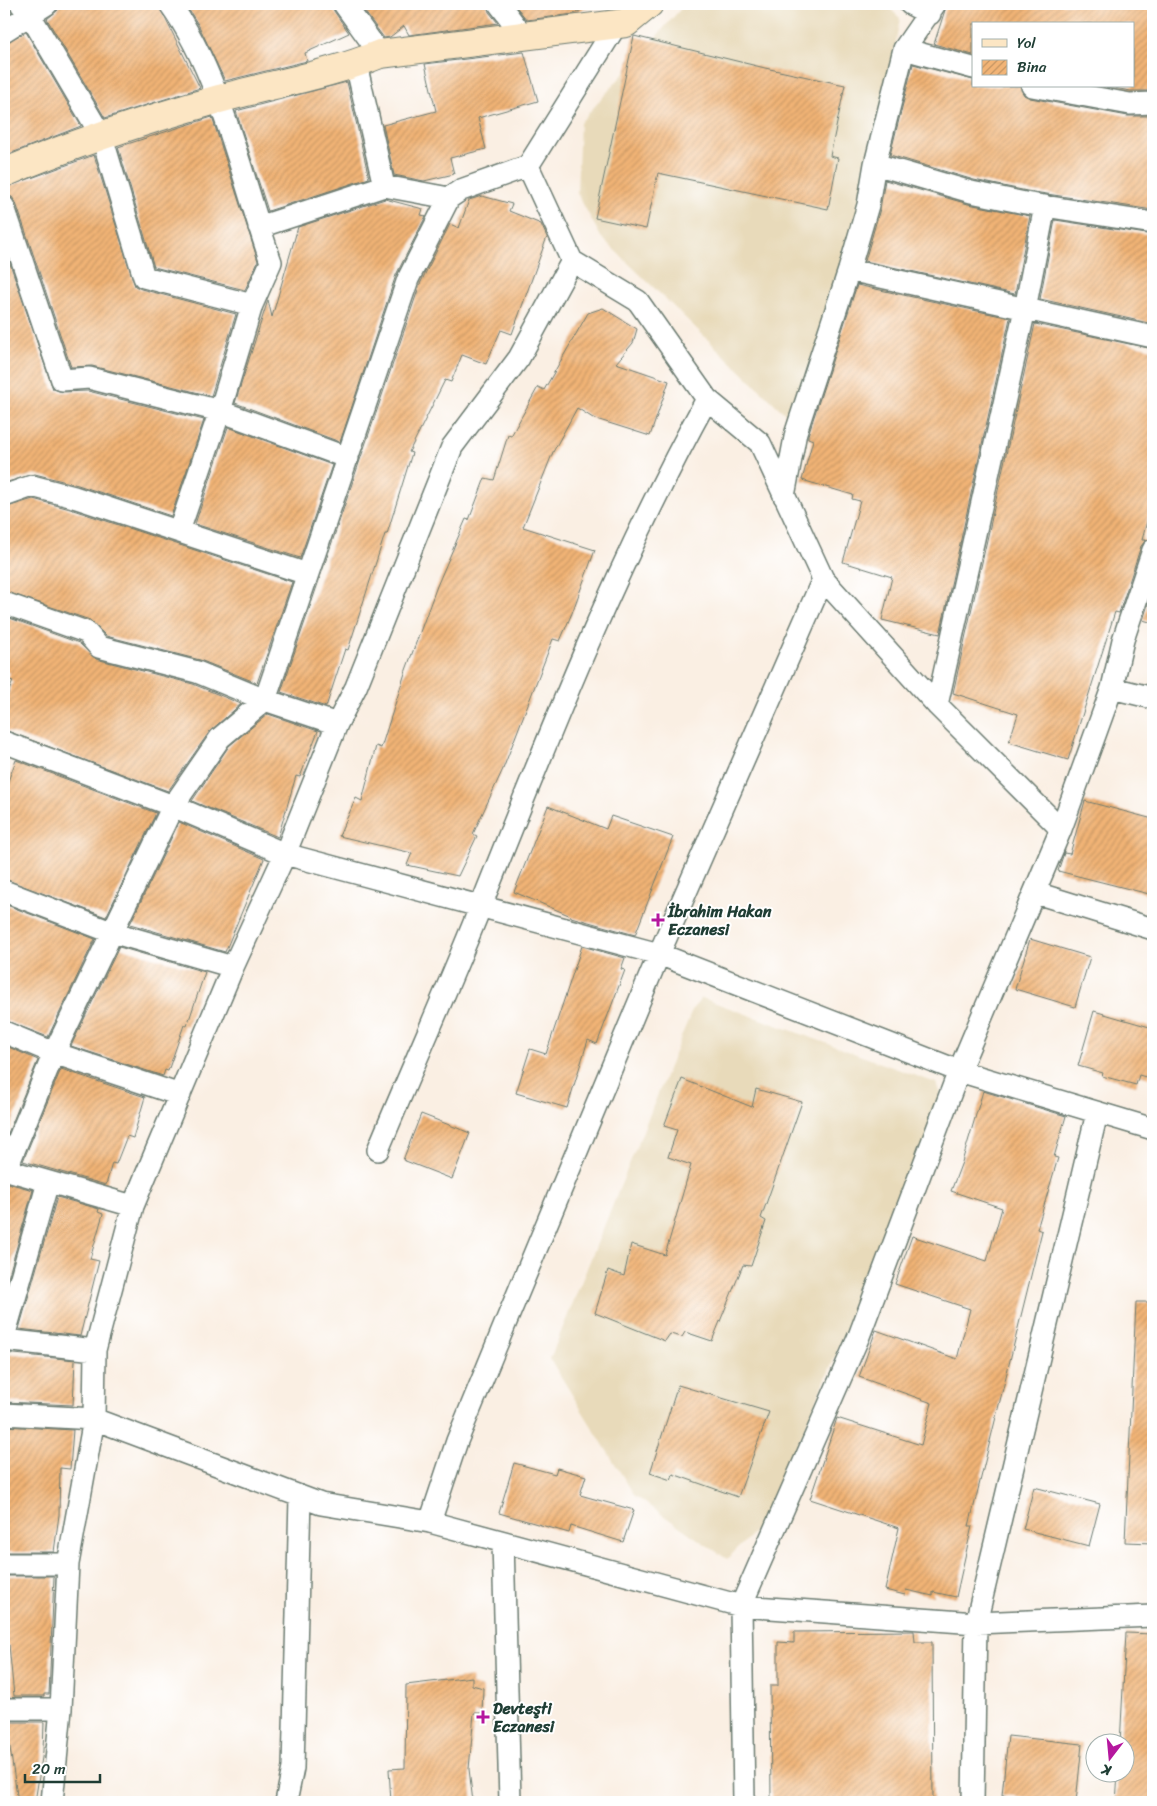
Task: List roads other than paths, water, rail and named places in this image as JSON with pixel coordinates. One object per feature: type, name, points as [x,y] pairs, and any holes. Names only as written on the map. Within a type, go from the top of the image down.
[{"type":"street","points":[[170,4],[183,22],[218,99],[270,262],[252,305],[220,411],[179,531]]},
{"type":"street","points":[[344,4],[368,59],[384,186]]},
{"type":"street","points":[[499,4],[524,37]]},
{"type":"street","points":[[4,173],[42,156],[218,99],[368,59],[626,23],[649,4]]},
{"type":"street","points":[[784,496],[796,432],[849,270],[868,205],[875,164],[904,49],[933,9],[910,4]]},
{"type":"street","points":[[4,31],[32,7],[102,137],[144,277],[252,305]]},
{"type":"street","points":[[133,1206],[5,1169],[54,1053],[173,806],[220,738],[265,700],[408,279],[449,198],[461,190],[528,166],[617,24]]},
{"type":"street","points":[[904,49],[972,68]]},
{"type":"street","points":[[1043,88],[1130,104],[1153,103]]},
{"type":"street","points":[[875,164],[971,192],[1153,223]]},
{"type":"street","points":[[528,166],[572,261],[638,301],[707,399],[760,443],[823,579],[936,705],[1061,829]]},
{"type":"street","points":[[259,227],[384,186],[449,198]]},
{"type":"street","points":[[936,705],[1025,309],[1045,206]]},
{"type":"street","points":[[4,207],[62,380],[89,378],[220,411],[348,458]]},
{"type":"street","points":[[52,1802],[61,1709],[68,1564],[94,1419],[95,1350],[133,1206],[233,967],[285,854],[337,724],[356,687],[452,447],[519,358],[572,261]]},
{"type":"street","points":[[849,270],[1153,336]]},
{"type":"street","points":[[378,1150],[481,905],[560,709],[664,478],[707,399]]},
{"type":"street","points":[[4,496],[32,486],[179,531],[307,574]]},
{"type":"street","points":[[744,1802],[741,1606],[859,1336],[959,1071],[1036,893],[1061,829],[1112,688],[1123,640],[1153,550]]},
{"type":"street","points":[[430,1522],[461,1432],[659,954],[823,579]]},
{"type":"street","points":[[4,603],[86,632],[99,647],[197,672],[265,700],[337,724]]},
{"type":"street","points":[[1112,688],[1153,698]]},
{"type":"street","points":[[4,742],[173,806],[285,854],[659,954],[959,1071],[1153,1128]]},
{"type":"street","points":[[4,890],[112,932],[233,967]]},
{"type":"street","points":[[1036,893],[1153,929]]},
{"type":"street","points":[[4,1032],[54,1053],[180,1095]]},
{"type":"street","points":[[973,1802],[976,1623],[1097,1113]]},
{"type":"street","points":[[48,1182],[4,1338],[95,1350]]},
{"type":"street","points":[[4,1414],[94,1419],[300,1498],[321,1504],[430,1522],[741,1606],[976,1623],[1153,1616]]},
{"type":"street","points":[[286,1802],[293,1768],[300,1498]]},
{"type":"street","points":[[503,1542],[510,1802]]},
{"type":"street","points":[[4,1564],[68,1564]]},
{"type":"street","points":[[4,1709],[61,1709]]},
{"type":"place","name":"İbrahim Hakan Eczanesi","points":[[658,920]]},
{"type":"place","name":"Devteşti Eczanesi","points":[[483,1717]]}]
